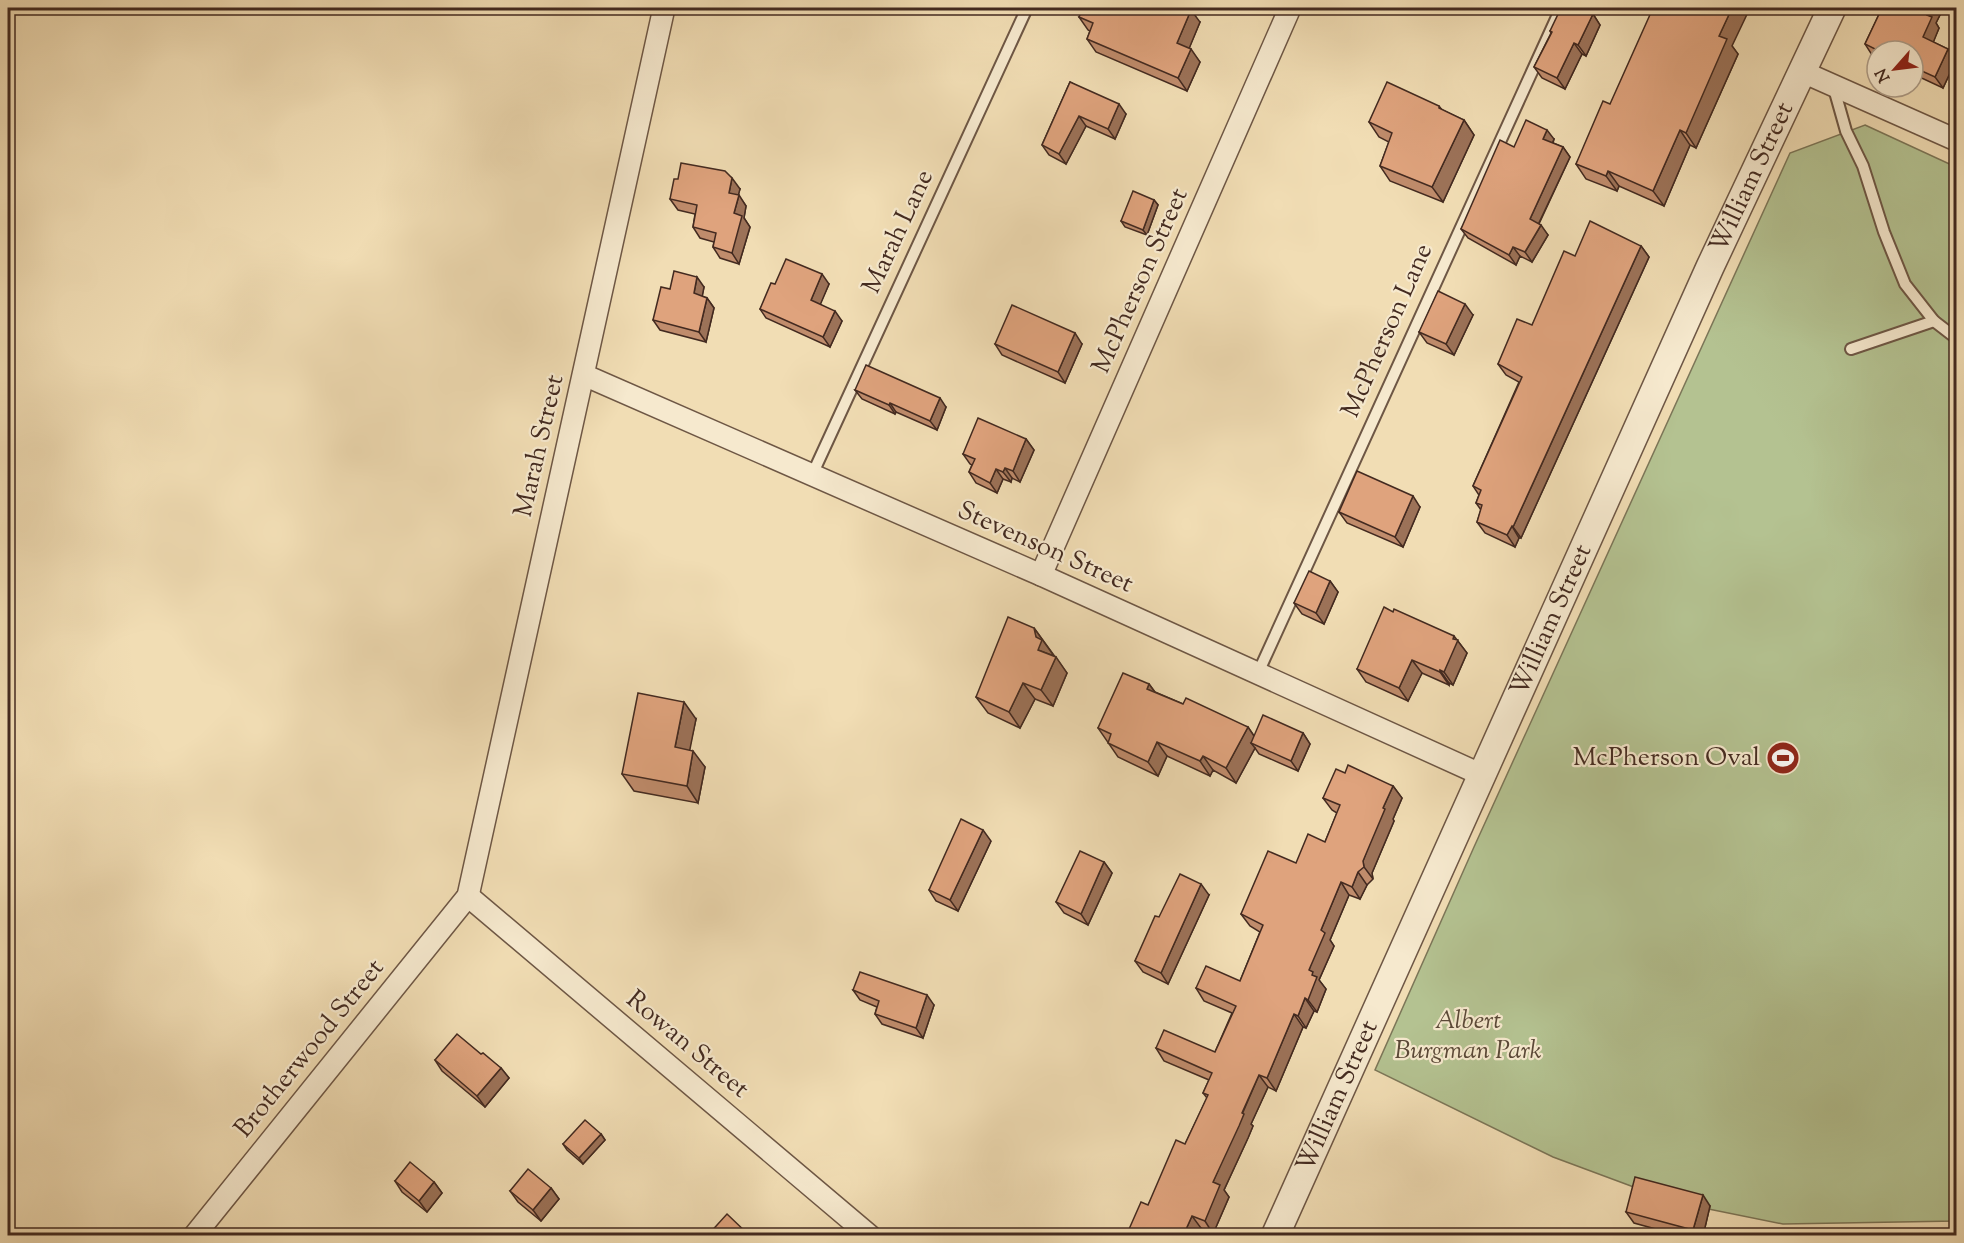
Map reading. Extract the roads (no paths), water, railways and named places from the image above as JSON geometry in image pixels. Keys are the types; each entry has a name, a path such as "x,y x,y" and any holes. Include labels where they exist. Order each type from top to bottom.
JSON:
{"street":[{"name":"Marah Street","path":"468,896 664,8"},
{"name":"McPherson Street","path":"1041,575 1290,8"},
{"name":"William Street","path":"1275,1236 1706,278 1832,8"},
{"path":"1803,72 1956,140"},
{"name":"Stevenson Street","path":"584,375 1041,575 1482,775"},
{"name":"Brotherwood Street","path":"194,1236 468,896"},
{"name":"Rowan Street","path":"468,896 870,1236"}],"lane":[{"name":"Marah Lane","path":"812,475 1027,8"},
{"name":"McPherson Lane","path":"1258,673 1561,8"},
{"path":"1833,84 1846,131 1863,166 1905,284 1934,321 1956,338"},
{"path":"1851,350 1934,321"}],"place":[{"name":"McPherson Oval","path":"1783,758"}],"park label":[{"name":"Albert Burgman Park","path":"1468,1036"}]}
